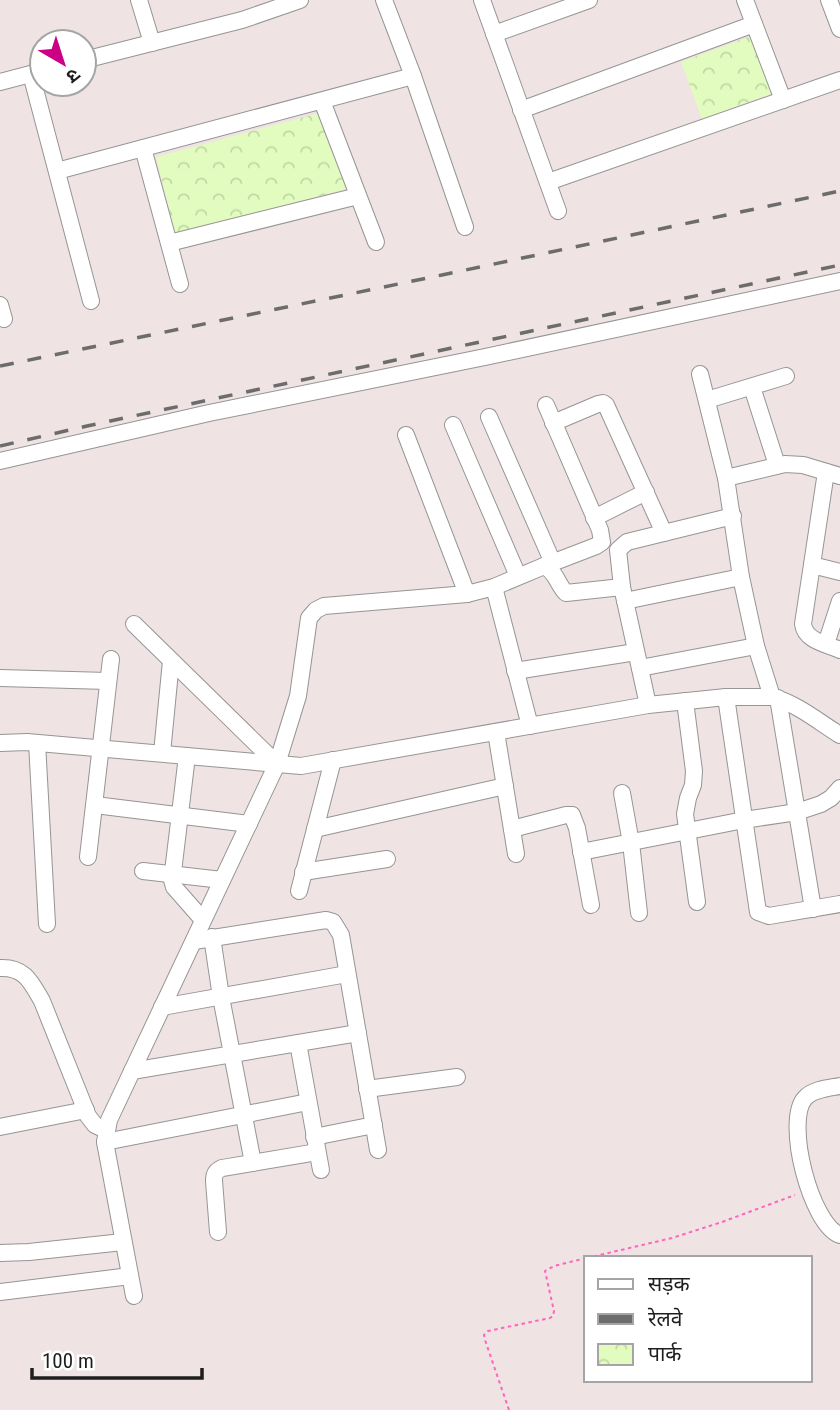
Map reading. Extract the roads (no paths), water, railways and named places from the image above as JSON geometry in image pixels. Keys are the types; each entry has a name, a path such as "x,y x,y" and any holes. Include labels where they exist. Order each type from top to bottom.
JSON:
{"street":[{"path":"139,0 152,43"},
{"path":"98,56 242,20 300,0"},
{"path":"384,0 465,227"},
{"path":"482,0 558,211"},
{"path":"494,34 589,0"},
{"path":"745,0 783,100"},
{"path":"829,0 840,29"},
{"path":"522,110 754,24"},
{"path":"0,82 28,75"},
{"path":"57,171 413,76"},
{"path":"548,183 840,80"},
{"path":"41,98 57,171 91,301"},
{"path":"322,101 376,242"},
{"path":"143,148 180,284"},
{"path":"169,243 359,196"},
{"path":"0,461 209,413 840,281"},
{"path":"700,374 726,478 741,577 757,646 775,698 813,909"},
{"path":"707,400 786,376"},
{"path":"752,387 777,465"},
{"path":"553,423 598,404 606,404 664,533"},
{"path":"134,1296 105,1136 132,1070 277,764 298,696 309,618 324,606 467,594 494,587 602,542 600,530 545,405"},
{"path":"488,417 550,569 566,593 624,594 741,577"},
{"path":"453,425 518,576"},
{"path":"406,435 467,594"},
{"path":"726,478 785,464 803,465 833,474 812,565 803,624 804,631 814,640 833,647 840,601"},
{"path":"594,518 646,492"},
{"path":"648,705 624,594 618,550 627,542 733,516"},
{"path":"812,565 840,572"},
{"path":"494,587 530,726"},
{"path":"134,624 277,764"},
{"path":"515,671 757,646"},
{"path":"88,857 111,659"},
{"path":"162,753 172,660"},
{"path":"0,678 108,681"},
{"path":"726,697 758,912 769,916 840,904"},
{"path":"0,743 37,743 301,766 648,705 726,697 775,698 788,702 840,735"},
{"path":"685,701 694,771 693,785 686,806 687,832 697,902"},
{"path":"496,732 516,854"},
{"path":"37,743 47,923"},
{"path":"187,756 173,874 174,887 203,920"},
{"path":"299,891 333,760"},
{"path":"315,829 505,786"},
{"path":"622,793 639,914"},
{"path":"581,852 797,812 837,799"},
{"path":"94,805 249,824"},
{"path":"512,829 572,815 592,905"},
{"path":"303,873 387,859"},
{"path":"143,871 222,880"},
{"path":"194,941 326,920 333,922 341,935 378,1150"},
{"path":"212,937 253,1163"},
{"path":"0,968 21,972 37,993 86,1110 105,1136"},
{"path":"162,1007 347,974"},
{"path":"132,1070 358,1033"},
{"path":"298,1043 321,1170"},
{"path":"368,1089 457,1077"},
{"path":"840,1086 809,1094 803,1100 797,1117 800,1160 809,1190 827,1224 832,1231 840,1235"},
{"path":"105,1136 309,1102"},
{"path":"0,1126 86,1110"},
{"path":"218,1232 214,1174 222,1168 253,1163 374,1125"},
{"path":"0,1254 123,1242"},
{"path":"0,1292 130,1276"}],"railway":[{"path":"0,366 840,191"},
{"path":"0,446 840,265"}]}
